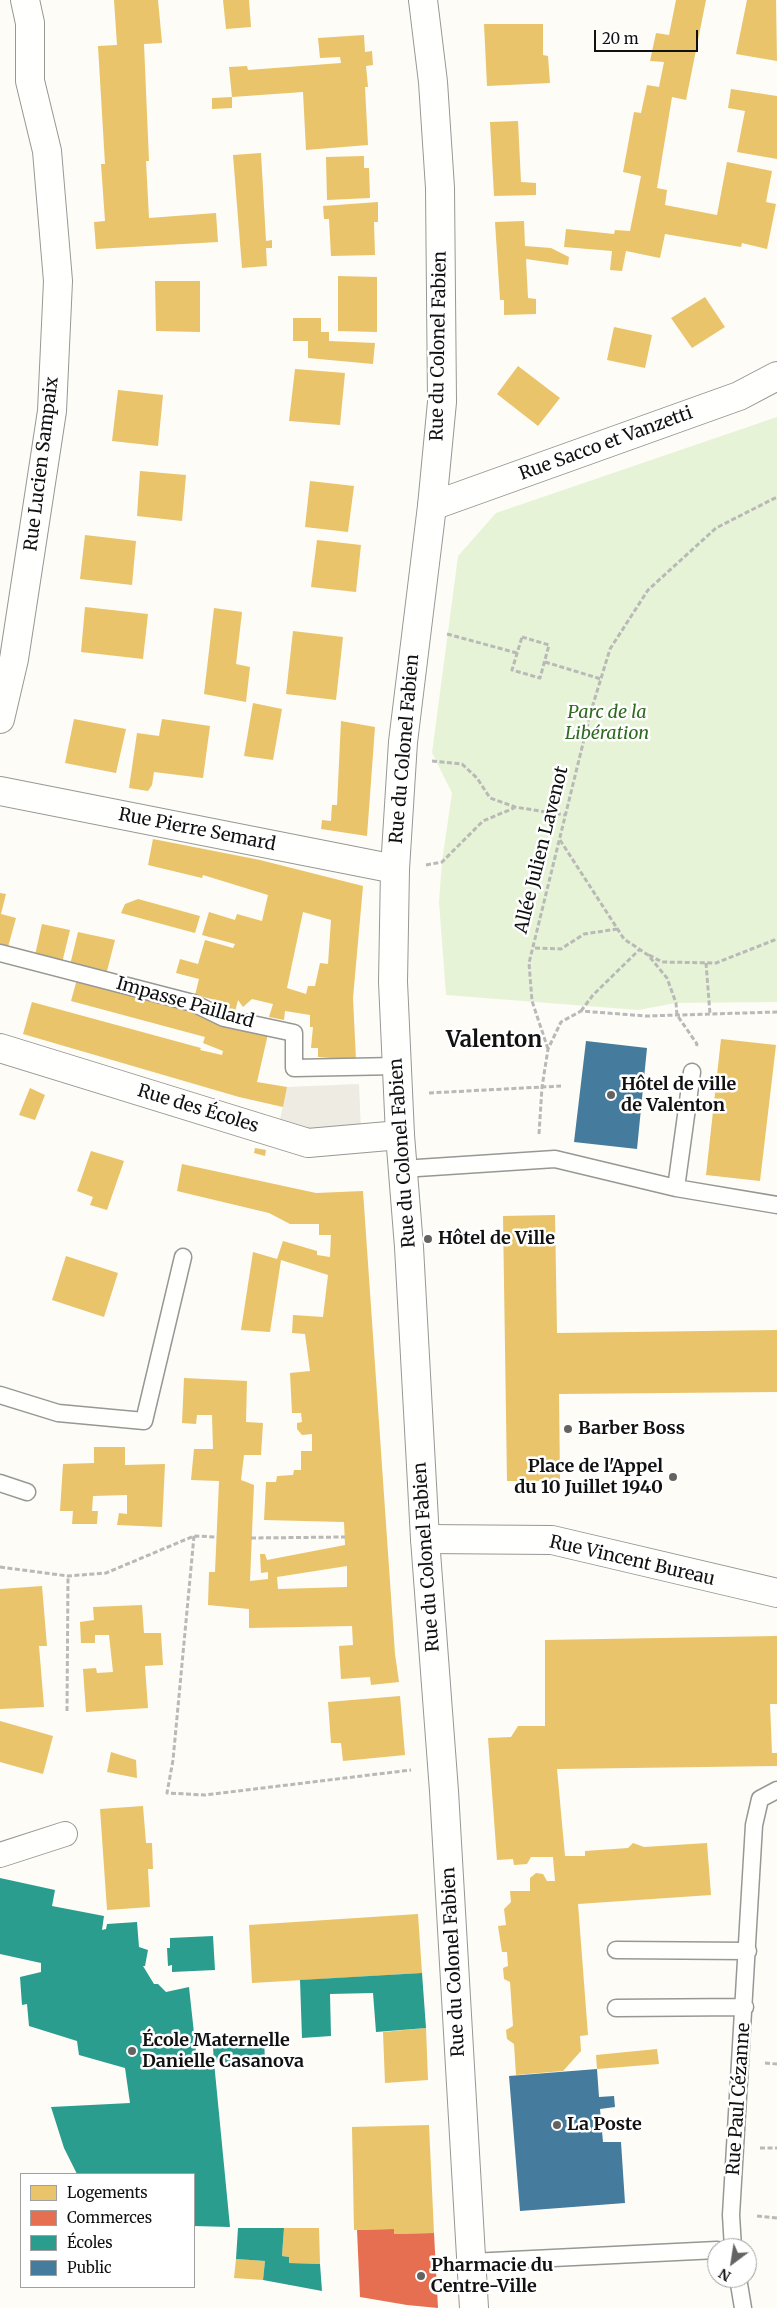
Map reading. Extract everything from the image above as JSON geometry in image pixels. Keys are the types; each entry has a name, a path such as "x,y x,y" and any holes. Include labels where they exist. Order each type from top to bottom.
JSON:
{"street":[{"name":"Rue Lucien Sampaix","path":"0,719 14,659 52,410 58,281 47,151 30,81 30,23 24,0"},
{"name":"Rue du Colonel Fabien","path":"423,0 433,82 440,188 442,402 432,506 402,759 395,869 393,982 402,1169 474,2308"},
{"name":"Rue Sacco et Vanzetti","path":"432,506 739,396 777,376"},
{"name":"Rue Pierre Semard","path":"0,791 395,869"},
{"name":"Rue des Écoles","path":"0,1048 308,1143 400,1135"},
{"name":"Rue Vincent Bureau","path":"425,1539 552,1540 777,1593"},
{"path":"0,1855 65,1834"}],"lane":[{"name":"Impasse Paillard","path":"0,953 193,1003 224,1018 294,1033 294,1068 397,1066"},
{"path":"676,1188 692,1072"},
{"path":"402,1169 556,1159 676,1188 777,1205"},
{"path":"0,1395 58,1413 144,1421 183,1257"},
{"path":"0,1483 27,1492"},
{"name":"Rue Paul Cézanne","path":"732,2238 731,2215 745,2007 754,1824 760,1800 777,1790"},
{"path":"616,1950 748,1951"},
{"path":"616,2008 745,2007"},
{"path":"471,2262 707,2250"},
{"path":"740,2288 743,2308"}],"path":[{"name":"Allée Julien Lavenot","path":"548,1049 532,1001 529,963 565,815 610,649 648,590 716,528 777,497"},
{"path":"417,626 517,653"},
{"path":"522,637 549,645 540,678 512,670 517,653 522,637"},
{"path":"544,662 601,678"},
{"path":"402,759 462,764 477,778 490,798 515,807 565,815"},
{"path":"395,869 442,862 483,821 515,807"},
{"path":"559,840 624,940 662,962 716,963 777,938"},
{"path":"535,948 562,949 584,934 617,929"},
{"path":"537,1160 542,1087 548,1049 561,1022 581,1010 593,995 639,950"},
{"path":"648,955 667,978 676,1003 677,1015 697,1044 692,1072"},
{"path":"706,963 710,1014"},
{"path":"581,1010 646,1016 777,1012"},
{"path":"399,1095 561,1086"},
{"path":"194,1536 173,1760 167,1793 205,1794 441,1766"},
{"path":"0,1567 68,1576 106,1573 194,1536 217,1537"},
{"path":"251,1538 345,1537"},
{"path":"67,1711 68,1576"}],"green space":[{"name":"Parc de la Libération","path":"777,417 777,1002 676,1003 638,1010 446,995 439,902 442,862 452,793 432,753 458,556 496,513"}],"shaded area":[{"path":"359,1084 361,1131 278,1129 287,1087"}],"building: Logements":[{"path":"114,0 158,0 162,43 144,44 149,161 146,161 149,218 216,213 218,242 96,249 94,222 105,221 101,164 105,164 98,46 117,45"},
{"path":"223,0 249,0 251,27 226,29"},
{"path":"676,0 706,0 686,100 672,97 657,188 667,190 665,205 717,215 727,162 772,171 766,202 776,204 767,249 742,243 741,247 665,234 660,258 626,251 622,271 610,270 612,251 564,247 566,229 614,234 615,230 630,231 641,176 623,172 634,112 641,113 647,85 659,87 664,62 650,61 656,33 669,35"},
{"path":"747,0 776,0 777,61 736,54"},
{"path":"484,24 543,24 543,55 548,56 550,83 487,86"},
{"path":"364,35 365,52 372,51 373,65 366,66 368,87 365,87 368,145 306,150 303,92 232,97 229,67 247,66 248,70 341,63 340,57 320,58 318,38"},
{"path":"731,89 777,96 777,159 737,152 745,111 728,108"},
{"path":"232,97 232,108 212,109 212,98"},
{"path":"518,121 521,182 536,183 536,195 494,196 490,122"},
{"path":"261,153 266,241 272,240 272,248 266,248 267,266 242,268 233,155"},
{"path":"364,156 364,168 369,168 370,198 327,200 326,157"},
{"path":"378,202 378,222 374,222 375,255 331,256 329,219 324,219 323,206"},
{"path":"524,221 525,246 551,248 569,257 568,265 526,259 528,298 536,299 536,314 504,315 504,300 500,300 495,222"},
{"path":"338,276 377,277 377,332 338,331"},
{"path":"155,281 200,281 200,332 156,331"},
{"path":"705,297 725,327 692,348 671,318"},
{"path":"293,318 321,318 321,332 329,332 329,341 375,343 373,364 308,358 308,341 293,341"},
{"path":"614,327 652,335 645,368 607,360"},
{"path":"518,366 560,398 538,426 497,394"},
{"path":"295,369 345,373 340,425 289,421"},
{"path":"118,390 163,395 158,446 112,441"},
{"path":"140,471 186,475 182,521 137,516"},
{"path":"310,481 354,486 348,532 305,527"},
{"path":"85,535 136,541 132,585 80,579"},
{"path":"317,540 361,545 356,592 311,587"},
{"path":"85,607 148,614 143,659 81,652"},
{"path":"214,608 242,612 236,664 250,667 246,702 204,694"},
{"path":"293,631 343,637 336,700 286,694"},
{"path":"253,703 282,709 273,760 244,756"},
{"path":"74,719 126,729 116,773 65,763"},
{"path":"162,719 210,726 203,778 154,772 152,785 148,791 129,788 137,733 159,736"},
{"path":"341,721 375,727 367,836 321,829 322,820 331,821 332,805 337,805"},
{"path":"153,839 260,860 363,886 353,998 356,1060 318,1057 318,1048 311,1048 313,1027 310,1027 310,1015 285,1011 284,1020 269,1017 273,1004 252,999 243,1007 238,1000 234,1016 222,1014 224,1002 195,995 199,979 176,973 180,959 198,964 205,940 233,948 235,944 202,935 209,912 235,920 237,914 262,921 268,895 203,875 202,878 148,865","holes":["303,912 331,920 328,964 320,963 315,986 308,986 306,994 287,988"]},
{"path":"0,893 6,894 1,914 16,918 8,947 0,945"},
{"path":"138,899 200,916 195,933 121,913 125,904"},
{"path":"42,924 70,930 62,963 35,955"},
{"path":"78,932 115,940 106,975 70,965"},
{"path":"77,979 211,1013 268,1034 257,1082 287,1087 283,1107 239,1097 23,1034 32,1002 222,1055 223,1051 203,1043 205,1037 71,1001"},
{"path":"721,1039 776,1045 760,1181 706,1175"},
{"path":"30,1088 45,1095 35,1120 19,1115"},
{"path":"255,1148 266,1150 265,1156 254,1153"},
{"path":"91,1151 124,1161 107,1210 90,1205 93,1197 77,1191"},
{"path":"182,1164 316,1193 363,1191 395,1654 399,1682 371,1685 370,1677 341,1679 339,1646 353,1645 352,1626 249,1628 249,1609 208,1605 209,1572 215,1572 219,1481 191,1480 194,1449 213,1449 212,1415 197,1415 196,1424 182,1423 184,1378 247,1381 246,1422 263,1423 261,1455 244,1455 241,1480 254,1485 250,1581 268,1579 268,1572 261,1573 260,1554 265,1554 267,1560 345,1545 344,1522 264,1520 266,1482 276,1482 277,1476 293,1475 294,1470 301,1470 301,1451 312,1451 312,1434 302,1435 297,1429 297,1423 302,1422 301,1413 292,1413 290,1373 310,1371 305,1334 292,1333 293,1315 323,1317 328,1275 281,1260 270,1332 241,1330 253,1252 277,1259 283,1241 317,1251 317,1255 330,1257 331,1235 319,1235 319,1224 290,1224 269,1213 177,1191","holes":["347,1566 347,1587 278,1589 277,1577"]},
{"path":"555,1215 557,1333 777,1330 777,1392 559,1394 560,1481 507,1481 503,1216"},
{"path":"66,1256 118,1273 104,1317 52,1300"},
{"path":"94,1447 125,1447 125,1465 165,1464 162,1527 117,1525 119,1513 127,1514 127,1495 93,1496 92,1511 98,1511 97,1524 72,1524 73,1511 60,1511 63,1464 94,1463"},
{"path":"42,1586 47,1646 39,1646 44,1707 0,1709 0,1589"},
{"path":"142,1605 144,1633 161,1633 163,1665 145,1666 148,1708 86,1712 83,1669 96,1668 97,1673 113,1672 109,1635 95,1635 95,1643 81,1643 80,1622 94,1620 93,1607"},
{"path":"777,1636 777,1704 770,1704 772,1753 777,1753 777,1766 557,1769 565,1856 585,1856 585,1851 628,1848 633,1843 644,1847 707,1843 711,1895 578,1904 588,2035 580,2036 581,2051 563,2071 516,2075 514,2044 507,2039 506,2030 513,2026 510,1982 504,1979 503,1968 508,1966 507,1952 502,1952 498,1926 506,1925 504,1909 511,1902 510,1891 530,1891 530,1878 536,1873 543,1874 547,1881 555,1881 553,1857 531,1857 527,1864 514,1865 513,1859 497,1860 488,1738 511,1737 518,1726 545,1726 545,1640"},
{"path":"400,1696 405,1755 343,1761 341,1743 331,1743 328,1702"},
{"path":"0,1721 53,1736 43,1774 0,1762"},
{"path":"111,1752 136,1760 137,1778 107,1772"},
{"path":"143,1806 146,1843 152,1843 153,1869 148,1869 150,1907 107,1910 100,1809"},
{"path":"418,1914 422,1973 252,1983 249,1925"},
{"path":"426,2028 428,2080 385,2083 383,2032"},
{"path":"657,2049 659,2064 597,2069 596,2055"},
{"path":"429,2125 434,2233 394,2234 394,2229 354,2230 352,2127"},
{"path":"284,2228 319,2228 320,2264 289,2263 289,2257 282,2256"},
{"path":"236,2259 265,2261 263,2280 234,2278"}],"building: Commerces":[{"path":"394,2229 394,2234 434,2233 438,2308 360,2297 357,2230"}],"building: Écoles":[{"path":"0,1878 55,1890 52,1906 104,1916 102,1930 106,1929 107,1924 137,1922 139,1947 148,1950 145,1966 143,1966 154,1984 158,1984 166,1992 189,1987 197,2061 214,2062 230,2227 195,2226 195,2173 76,2173 64,2148 51,2107 130,2103 125,2068 79,2055 77,2041 29,2026 27,2004 22,2005 20,1977 41,1972 41,1963 0,1954"},
{"path":"213,1936 215,1970 172,1972 172,1965 168,1966 167,1948 170,1948 170,1938"},
{"path":"422,1973 426,2028 376,2032 373,1993 330,1994 331,2036 302,2038 300,1980"},
{"path":"212,2034 264,2035 265,2064 214,2062"},
{"path":"238,2228 284,2228 282,2256 289,2257 289,2263 320,2264 322,2291 263,2280 265,2261 236,2259"}],"building: Public":[{"name":"Hôtel de ville de Valenton","path":"586,1041 647,1048 637,1149 574,1142"},
{"name":"La Poste","path":"597,2069 599,2097 614,2096 615,2107 600,2109 603,2142 621,2142 625,2203 520,2211 509,2076"}],"place":[{"name":"Hôtel de ville de Valenton","path":"611,1095"},
{"name":"Hôtel de Ville","path":"428,1239"},
{"name":"Barber Boss","path":"568,1429"},
{"name":"Place de l'Appel du 10 Juillet 1940","path":"673,1477"},
{"name":"École Maternelle Danielle Casanova","path":"132,2051"},
{"name":"La Poste","path":"557,2125"},
{"name":"Pharmacie du Centre-Ville","path":"421,2276"}],"district":[{"name":"Valenton","path":"494,1041"}]}
